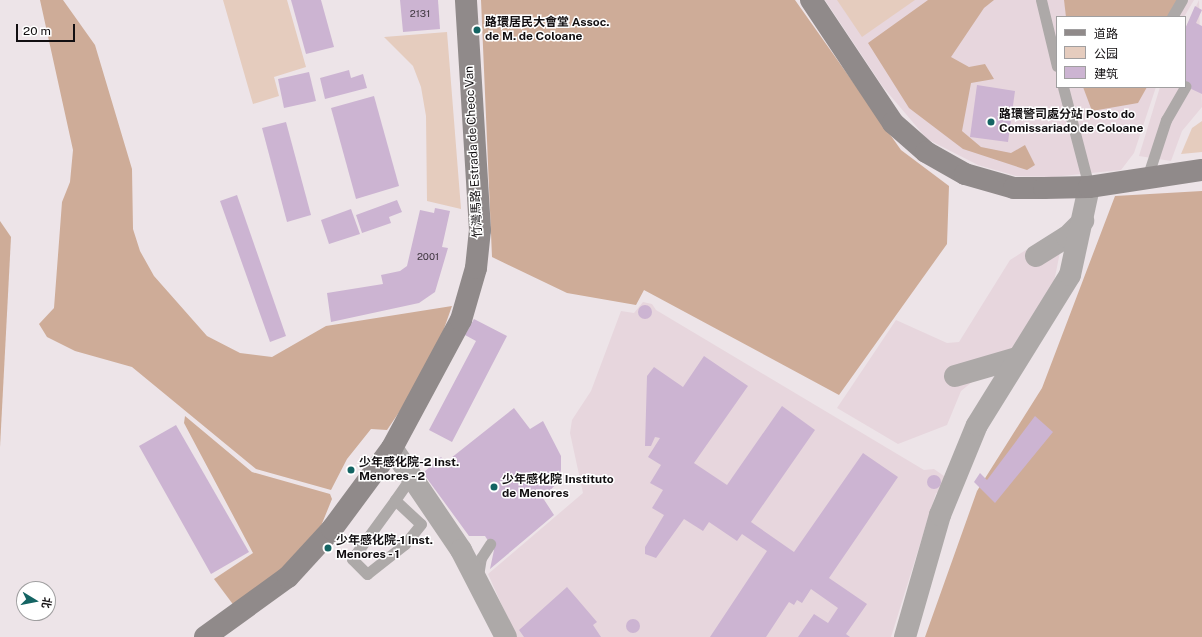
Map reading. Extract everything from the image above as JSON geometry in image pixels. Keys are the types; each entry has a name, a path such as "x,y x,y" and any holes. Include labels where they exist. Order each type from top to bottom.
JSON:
{"main road":[{"name":"竹灣馬路 Estrada de Cheoc Van","path":"204,637 288,577 332,529 392,448 446,352 461,320 476,268 480,230 466,0"},
{"path":"811,0 893,123 926,152 987,183 1014,188 1089,187 1202,170"}],"street":[{"path":"905,637 955,475 977,425 1017,358 1070,275 1083,221 1089,187"},
{"path":"1036,256 1067,237 1083,221"},
{"path":"955,376 1017,358"},
{"path":"392,448 458,546 479,583 506,637"}],"lane":[{"path":"1040,0 1056,62"},
{"path":"1173,16 1182,0"},
{"path":"1064,88 1089,187"},
{"path":"1147,178 1166,120 1185,88"},
{"path":"395,500 421,524 405,544 366,574 352,559 412,476"},
{"path":"458,546 472,551 490,544 481,558 479,583"}],"shaded area":[{"path":"40,0 63,0 95,45 132,169 133,229 140,251 154,276 207,336 240,353 272,357 326,326 452,306 440,340 410,396 387,430 371,429 347,459 331,490 256,469 132,367 75,351 47,337 39,324 54,308 62,202 70,182 73,150"},
{"path":"481,0 795,0 901,150 949,186 947,244 839,395 644,290 636,305 567,293 492,257"},
{"path":"825,0 1194,0 1185,16 1056,16 1056,88 1156,88 1134,153 1121,170 1052,177 1016,176 978,165 927,139 883,87"},
{"path":"928,0 994,0 984,8 951,57 969,67 985,64 994,79 971,83 962,131 981,147 1011,153 1025,145 1035,165 1027,170 963,149 909,108 868,43"},
{"path":"1064,0 1186,0 1178,16 1066,16"},
{"path":"1199,0 1202,107 1182,131 1171,161 1139,156 1160,88 1186,88 1186,27"},
{"path":"1083,88 1146,88 1138,103 1092,111"},
{"path":"1202,191 1202,637 925,637 977,491 1042,388 1115,196"},
{"path":"0,221 11,237 0,447"},
{"path":"1056,231 1061,247 1054,282 998,373 972,382 961,391 947,425 898,444 837,408 896,320 947,343 959,342 1010,260"},
{"path":"643,302 652,304 656,310 924,470 934,469 944,476 945,481 942,491 936,493 891,637 516,637 488,574 583,493 570,433 572,420 591,391 621,311 634,313"},
{"path":"185,416 252,472 330,494 332,499 321,526 302,555 235,607 214,579 253,553 184,423"}],"green space":[{"path":"223,0 287,0 306,67 274,77 279,96 253,104"},
{"path":"837,0 915,0 862,37"},
{"path":"447,32 461,209 427,201 426,116 421,87 413,66 384,37"},
{"path":"1202,121 1202,152 1181,154 1192,128"}],"building":[{"path":"291,0 321,0 334,47 306,54"},
{"path":"400,0 438,0 440,29 403,32"},
{"path":"1195,6 1202,10 1196,23 1202,26 1202,94 1186,86 1186,27"},
{"path":"349,70 351,78 363,74 367,88 325,99 320,78"},
{"path":"309,72 316,101 284,108 278,79"},
{"name":"路環警司處分站 Posto do Comissariado de Coloane","path":"977,85 1015,91 1008,142 970,137"},
{"path":"374,96 399,186 356,199 331,108"},
{"path":"286,122 311,215 287,222 262,128"},
{"path":"237,195 286,336 270,342 220,201"},
{"path":"397,200 402,212 389,217 391,223 362,233 356,215"},
{"path":"435,208 450,211 442,247 448,248 435,292 419,303 331,322 327,293 383,284 381,275 400,271 407,266 420,210 434,213"},
{"path":"351,209 360,234 329,244 321,220"},
{"path":"642,305 648,305 652,309 652,315 648,319 642,319 638,315 638,309"},
{"path":"474,319 507,336 452,442 429,430 476,341 465,335"},
{"path":"704,356 748,386 694,463 727,485 782,406 815,430 751,522 794,552 863,453 898,477 829,578 867,604 846,634 850,637 798,637 814,614 828,623 838,608 811,589 802,603 797,600 794,605 789,602 766,637 710,637 767,551 742,534 737,541 709,522 703,531 684,519 656,558 645,554 645,547 664,515 652,508 663,490 650,483 661,465 648,457 660,438 655,437 651,446 645,446 647,376 654,367 683,387"},
{"name":"少年感化院 Instituto de Menores","path":"514,408 530,429 543,421 561,456 561,470 557,483 543,498 554,515 490,569 494,550 485,536 469,536 423,473 441,457 446,462"},
{"path":"1035,416 1053,432 995,503 974,482 980,473 987,480"},
{"path":"176,425 249,552 211,574 139,446"},
{"path":"931,475 937,475 941,479 941,485 937,489 931,489 927,485 927,479"},
{"path":"567,587 597,622 593,625 601,637 524,637 519,630"},
{"path":"630,619 636,619 640,623 640,629 636,633 630,633 626,629 626,623"}],"place":[{"name":"路環居民大會堂 Assoc. de M. de Coloane","path":"477,30"},
{"name":"路環警司處分站 Posto do Comissariado de Coloane","path":"991,122"},
{"name":"少年感化院-2 Inst. Menores - 2","path":"351,470"},
{"name":"少年感化院 Instituto de Menores","path":"494,487"},
{"name":"少年感化院-1 Inst. Menores - 1","path":"328,548"}]}
